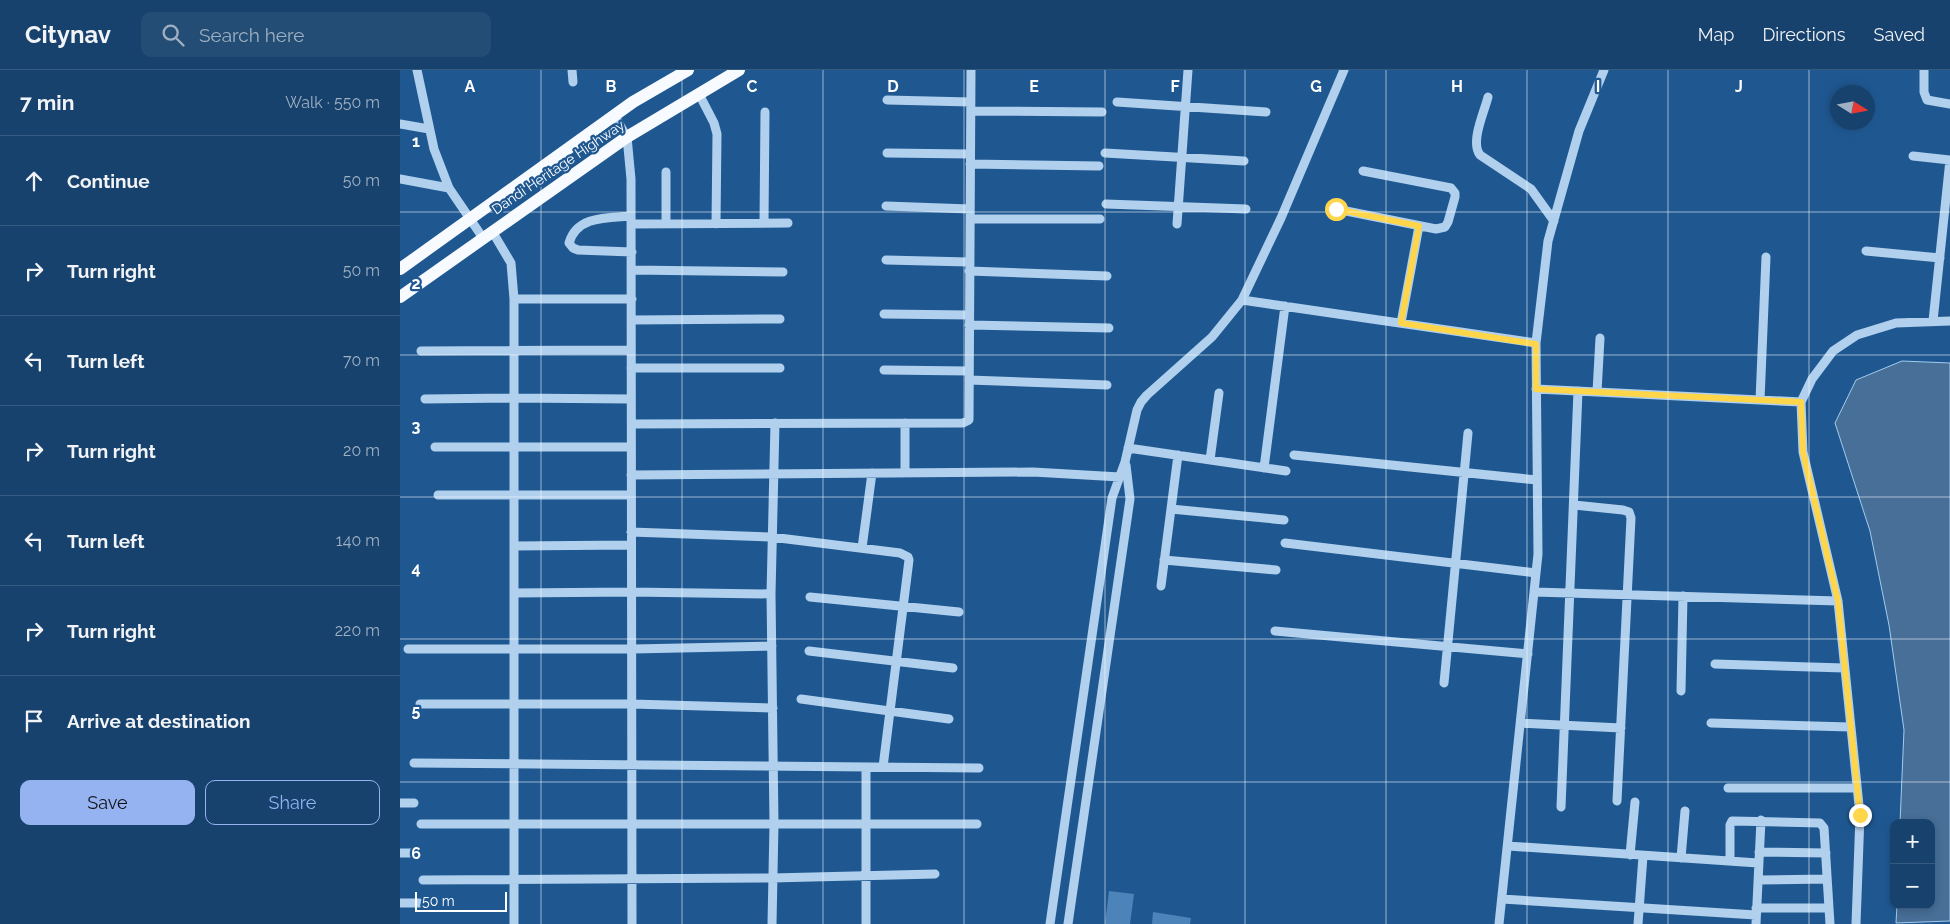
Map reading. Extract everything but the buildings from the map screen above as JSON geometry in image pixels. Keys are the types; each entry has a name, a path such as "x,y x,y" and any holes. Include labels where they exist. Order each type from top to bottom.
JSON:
{"main road":[{"name":"Dandi Heritage Highway","path":"400,269 614,114 688,70"},
{"name":"Dandi Heritage Highway","path":"400,297 487,234 627,138 739,70"}],"street":[{"path":"415,70 434,149 449,188 470,219 487,234 511,263 515,349 514,924"},
{"path":"572,70 573,82"},
{"path":"632,424 967,422 970,417 971,70"},
{"path":"1178,224 1188,70"},
{"path":"1050,924 1112,498 1125,462 1137,410 1146,395 1212,337 1242,300 1281,218 1344,70"},
{"path":"1499,924 1538,554 1536,344 1548,241 1579,131 1604,70"},
{"path":"1924,70 1924,92 1927,100 1950,104"},
{"path":"699,94 714,122 717,134 716,224"},
{"path":"1488,97 1476,138 1477,151 1480,155 1531,189 1554,221"},
{"path":"887,100 971,107 1102,112"},
{"path":"1117,102 1266,112"},
{"path":"764,223 765,112"},
{"path":"614,114 627,138 631,179 632,924"},
{"path":"400,124 430,129"},
{"path":"887,153 970,154"},
{"path":"1105,153 1244,161"},
{"path":"1913,156 1950,160 1933,321"},
{"path":"970,164 1099,166"},
{"path":"1336,209 1436,229 1445,227 1455,197 1453,190 1446,186 1363,171"},
{"path":"666,172 666,224"},
{"path":"400,179 449,188"},
{"path":"1106,204 1246,210"},
{"path":"886,206 970,214 1100,219"},
{"path":"632,252 578,250 569,243 570,238 580,226 589,220 631,220 666,224 788,223"},
{"path":"1401,323 1419,226"},
{"path":"1866,251 1940,258"},
{"path":"1760,400 1766,257"},
{"path":"886,260 1107,276"},
{"path":"632,270 783,272"},
{"path":"514,299 632,299"},
{"path":"1242,300 1536,344"},
{"path":"1264,468 1284,305"},
{"path":"884,314 1109,328"},
{"path":"632,320 780,319"},
{"path":"1856,924 1860,815 1838,601 1803,452 1801,402 1812,379 1833,351 1857,335 1896,323 1950,321"},
{"path":"1597,392 1600,338"},
{"path":"421,351 515,349 631,350"},
{"path":"631,368 780,368"},
{"path":"884,370 1107,385"},
{"path":"1536,389 1801,402"},
{"path":"1561,807 1578,391"},
{"path":"1210,460 1219,393"},
{"path":"425,399 631,399"},
{"path":"772,924 774,767 771,537 775,423"},
{"path":"905,423 905,473"},
{"path":"1444,683 1468,433"},
{"path":"434,447 630,447"},
{"path":"1128,448 1286,472"},
{"path":"1161,586 1178,455"},
{"path":"1294,455 1537,480"},
{"path":"1068,924 1130,499 1125,462"},
{"path":"630,475 1056,472 1120,477"},
{"path":"862,548 872,473"},
{"path":"438,496 630,495"},
{"path":"1574,505 1622,510 1629,512 1631,518 1616,801"},
{"path":"1171,510 1284,520"},
{"path":"631,532 771,537 900,553 908,557 883,768"},
{"path":"1285,543 1536,573"},
{"path":"514,546 631,545"},
{"path":"1164,560 1276,570"},
{"path":"1534,592 1838,601"},
{"path":"514,593 771,594"},
{"path":"1681,691 1683,596"},
{"path":"810,597 959,612"},
{"path":"1275,631 1528,654"},
{"path":"408,649 633,649 772,646"},
{"path":"809,651 953,668"},
{"path":"1715,664 1844,668"},
{"path":"801,699 949,720"},
{"path":"420,704 632,704 773,708"},
{"path":"1521,723 1621,728"},
{"path":"1711,723 1850,727"},
{"path":"414,764 979,768"},
{"path":"866,767 866,924"},
{"path":"1728,788 1857,788"},
{"path":"1630,855 1635,802"},
{"path":"400,803 414,803"},
{"path":"1682,858 1685,811"},
{"path":"1730,861 1730,825 1732,821 1760,820 1820,823 1824,828 1830,924"},
{"path":"1756,916 1760,820"},
{"path":"420,824 978,824"},
{"path":"1508,846 1758,863"},
{"path":"1759,852 1826,854"},
{"path":"400,853 416,853"},
{"path":"1638,924 1643,856"},
{"path":"423,880 772,878 936,874"},
{"path":"1758,880 1827,879"},
{"path":"1502,899 1756,916 1829,908"},
{"path":"400,903 419,903"}],"water":[{"path":"1902,361 1950,363 1950,921 1896,923 1897,909 1935,909 1935,819 1900,819 1904,730 1889,625 1870,531 1835,423 1856,380"}],"route":[{"path":"1336,209 1419,226 1401,323 1536,344 1536,389 1801,402 1803,452 1838,601 1860,815"}]}
